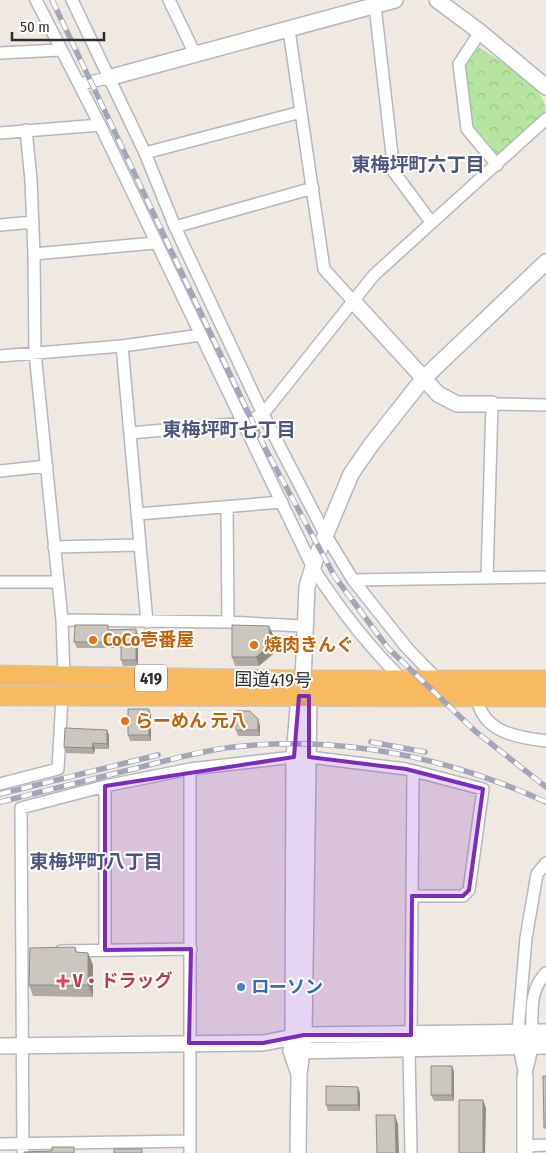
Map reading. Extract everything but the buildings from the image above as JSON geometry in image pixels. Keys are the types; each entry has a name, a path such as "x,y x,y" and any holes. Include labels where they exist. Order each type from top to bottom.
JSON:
{"highway":[{"name":"国道419号","path":"0,675 64,676 303,691 477,698 546,697"},
{"name":"国道419号","path":"0,696 62,697 303,691 402,679 439,681 546,680"}],"street":[{"path":"36,0 100,125 155,243 313,568 358,631 380,658 402,679"},
{"path":"72,0 144,153 175,227 263,414 325,534 353,580 407,648 439,681"},
{"path":"169,0 195,54"},
{"path":"80,84 289,30 395,0"},
{"path":"437,0 480,32 546,87"},
{"path":"374,6 394,172 431,222"},
{"path":"289,30 324,269 438,394 457,404 546,405"},
{"path":"480,32 459,64 468,129 497,165"},
{"path":"0,53 60,50"},
{"path":"144,153 300,112"},
{"path":"130,433 244,423 263,414 374,275 546,119"},
{"path":"0,133 100,125"},
{"path":"26,130 33,222 35,353 62,620 64,676"},
{"path":"175,227 313,188"},
{"path":"0,225 33,222"},
{"path":"34,254 155,243"},
{"path":"298,1153 303,626 307,587 325,534 351,474 371,445 423,379 546,262"},
{"path":"0,356 122,346 201,335"},
{"path":"122,346 147,622"},
{"path":"486,578 492,404"},
{"path":"0,470 47,466"},
{"path":"138,514 282,502"},
{"path":"227,508 228,622"},
{"path":"54,547 139,546"},
{"path":"353,580 546,577"},
{"path":"0,582 58,582"},
{"path":"62,620 228,622 303,626"},
{"path":"0,784 58,769 62,697"},
{"path":"477,698 478,708 489,722 509,735 546,741"},
{"path":"23,1148 21,1046 26,952 21,808 105,786 190,769 301,757 372,763 413,771 483,789 470,890 463,896 412,896"},
{"path":"190,769 190,1153"},
{"path":"410,1153 413,771"},
{"path":"105,786 105,950"},
{"path":"532,1039 529,920 537,874 546,863"},
{"path":"49,952 191,949"},
{"path":"546,973 537,982 533,999 532,1039 525,1076 525,1149 546,1145"},
{"path":"0,1046 532,1039"},
{"path":"0,1144 23,1148 106,1148 190,1140"}],"highlighted area":[{"path":"299,696 309,696 309,757 406,769 483,789 469,890 463,896 412,896 411,1035 304,1035 263,1043 189,1043 191,949 105,950 105,786 294,757"}],"green space":[{"path":"472,43 517,72 537,91 544,102 546,112 496,156 474,129 462,66"}],"railway":[{"path":"52,0 266,450 335,577 388,648 475,731 546,787"},
{"path":"371,742 425,752"},
{"path":"0,802 195,754 233,747 273,744 314,744 393,753 471,773 509,786 546,802"},
{"path":"0,794 158,755"}],"place":[{"name":"CoCo壱番屋","path":"93,640"},
{"name":"焼肉きんぐ","path":"254,645"},
{"name":"らーめん 元八","path":"125,721"},
{"name":"V・ドラッグ","path":"63,981"},
{"name":"ローソン","path":"241,987"}],"district":[{"name":"東梅坪町六丁目","path":"418,164"},
{"name":"東梅坪町七丁目","path":"229,429"},
{"name":"東梅坪町八丁目","path":"96,861"}]}
